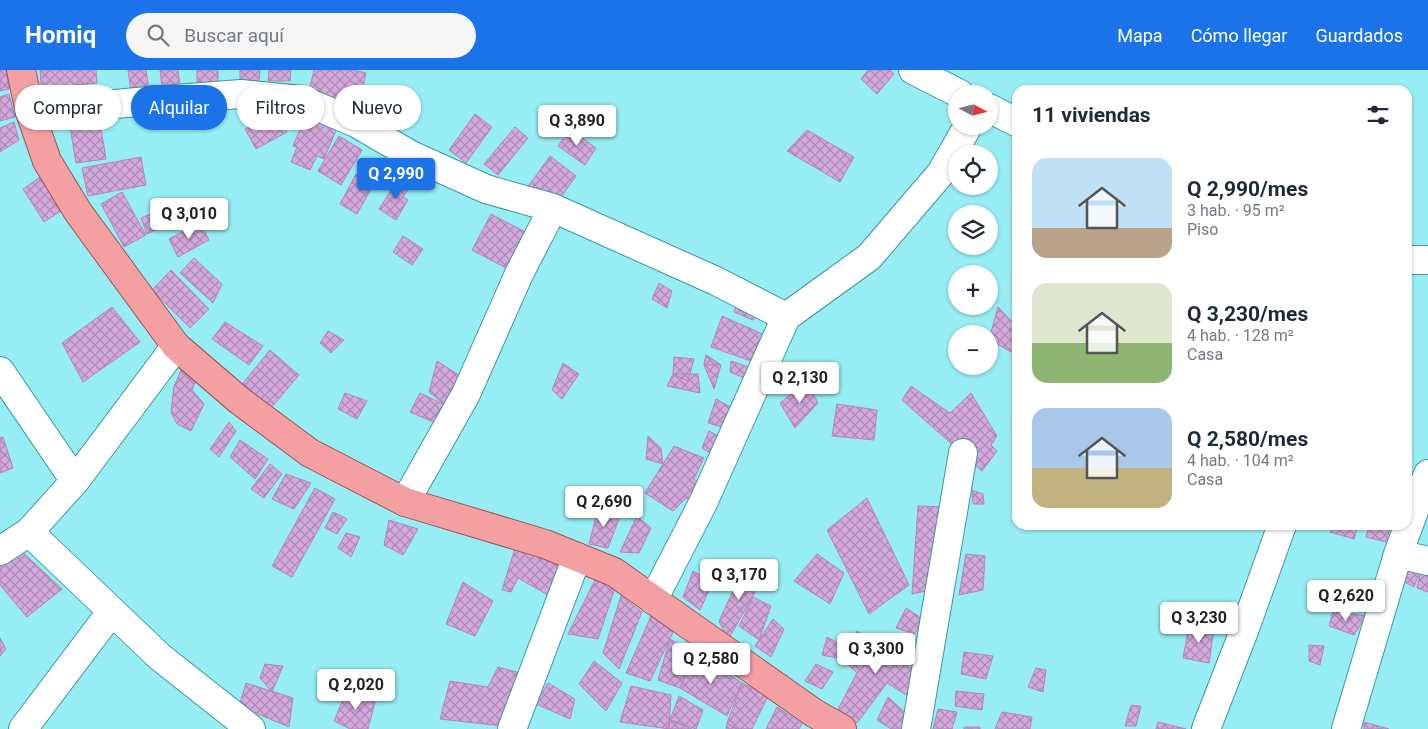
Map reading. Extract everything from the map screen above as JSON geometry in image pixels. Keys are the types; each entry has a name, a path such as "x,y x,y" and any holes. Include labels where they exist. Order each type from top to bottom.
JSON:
{"main road":[{"path":"21,70 24,85"},
{"path":"36,130 47,160 78,212 176,346 240,401 310,453 405,502 545,544 614,572 810,721 842,729"}],"street":[{"path":"913,70 948,88"},
{"path":"121,104 241,94 302,100 356,123 410,155 486,189 553,208 716,281 786,317"},
{"path":"998,112 1012,119"},
{"path":"653,600 703,503 786,317 869,258 941,173 963,135"},
{"path":"405,502 466,394 519,274 553,208"},
{"path":"1412,260 1428,260"},
{"path":"0,550 29,532 75,481 176,346"},
{"path":"0,371 75,481"},
{"path":"916,729 963,453"},
{"path":"1412,517 1428,474"},
{"path":"1206,729 1280,530"},
{"path":"1346,729 1398,554 1407,530"},
{"path":"29,532 160,657 251,729"},
{"path":"1398,554 1428,561"},
{"path":"512,729 577,557"},
{"path":"23,729 112,611"}],"building":[{"path":"0,70 6,70 9,89 0,91"},
{"path":"40,70 96,70 97,83 41,85"},
{"path":"128,70 146,70 148,85 131,85 131,92"},
{"path":"160,70 178,70 180,85 162,85"},
{"path":"197,70 218,70 218,84 197,84"},
{"path":"240,70 260,70 259,81 240,80"},
{"path":"269,70 291,70 290,81 268,81"},
{"path":"314,70 353,70 366,73 363,85 334,85 334,104 324,101 324,85 311,85"},
{"path":"868,70 890,70 894,74 877,94 861,79"},
{"path":"9,94 15,117 0,121 0,97"},
{"path":"475,114 492,127 466,163 449,150"},
{"path":"324,120 334,124 334,130 336,130 324,159 317,156 310,170 291,162 297,147 293,146 300,130 324,130"},
{"path":"14,122 19,140 0,152 0,128"},
{"path":"515,127 528,138 498,175 484,164"},
{"path":"570,129 596,148 585,165 558,146"},
{"path":"70,130 101,130 106,159 76,163"},
{"path":"246,130 286,130 287,132 256,149"},
{"path":"807,130 854,157 840,182 787,151"},
{"path":"339,136 362,150 341,185 318,171"},
{"path":"550,156 576,176 553,208 527,188"},
{"path":"141,157 146,185 88,196 82,168"},
{"path":"356,174 374,184 357,214 340,204"},
{"path":"42,176 64,209 44,222 23,189"},
{"path":"399,178 410,186 403,197 408,200 396,220 379,209"},
{"path":"122,192 146,235 124,247 101,204"},
{"path":"175,204 181,219 147,234 141,218"},
{"path":"491,214 529,234 510,270 472,250"},
{"path":"200,222 209,240 178,257 169,239"},
{"path":"403,236 423,249 412,265 393,252"},
{"path":"194,258 222,284 213,303 180,273"},
{"path":"171,270 209,309 190,328 152,290"},
{"path":"659,283 672,291 667,308 652,299"},
{"path":"738,301 760,315 753,320 734,312"},
{"path":"112,307 140,342 83,382 62,343"},
{"path":"998,307 1012,322 1012,352 998,344 998,325 993,325 996,315 998,315"},
{"path":"722,316 767,336 757,363 711,347"},
{"path":"225,322 263,346 249,365 212,339"},
{"path":"328,331 344,340 331,353 320,343"},
{"path":"270,350 299,375 271,408 243,383"},
{"path":"706,355 721,365 704,365"},
{"path":"706,355 721,365 714,389 704,365"},
{"path":"674,357 694,359 688,381 673,374"},
{"path":"437,361 462,377 445,405 429,392"},
{"path":"731,361 754,369 757,383 730,372"},
{"path":"563,363 579,374 562,399 552,390"},
{"path":"183,366 197,377 192,390 204,404 191,431 177,424 171,412 174,386"},
{"path":"673,374 698,374 700,393 667,386"},
{"path":"807,381 818,403 795,428 780,403"},
{"path":"911,386 950,413 971,393 997,436 991,445 997,451 982,471 902,400"},
{"path":"345,393 367,401 357,419 338,409"},
{"path":"420,393 445,405 438,424 410,412"},
{"path":"716,399 736,410 736,431 708,423"},
{"path":"837,404 877,410 874,440 832,436"},
{"path":"229,422 236,431 219,457 210,449"},
{"path":"709,431 724,439 723,461 702,448"},
{"path":"648,436 661,448 663,464 646,459"},
{"path":"3,437 13,468 0,473 0,438"},
{"path":"240,440 268,459 255,479 230,457"},
{"path":"674,446 704,458 694,479 703,487 696,504 686,498 673,511 645,493"},
{"path":"270,464 282,474 264,498 251,489"},
{"path":"286,474 311,483 294,509 272,499"},
{"path":"315,488 335,499 292,577 272,566"},
{"path":"972,490 983,494 984,504 973,504"},
{"path":"867,498 909,585 869,614 827,530"},
{"path":"599,505 619,519 608,548 589,544"},
{"path":"918,506 949,507 935,589 912,594"},
{"path":"333,512 347,519 337,534 325,528"},
{"path":"637,516 651,528 639,553 620,552"},
{"path":"389,520 418,529 403,555 384,545"},
{"path":"1332,530 1357,530 1354,539 1330,532"},
{"path":"1368,530 1390,530 1386,542 1366,537"},
{"path":"346,533 360,537 351,557 338,548"},
{"path":"516,545 569,562 555,599 518,578 511,592 502,590"},
{"path":"19,549 62,589 27,617 0,585 0,563"},
{"path":"817,554 844,573 830,604 794,581"},
{"path":"966,554 985,556 983,590 959,595"},
{"path":"1406,566 1421,570 1414,587 1401,580"},
{"path":"744,567 762,580 728,640 719,621"},
{"path":"1421,570 1428,571 1428,592 1417,588"},
{"path":"693,571 713,582 700,610 683,597"},
{"path":"598,574 615,588 598,639 568,634"},
{"path":"463,582 493,601 475,636 446,624"},
{"path":"1309,582 1341,586 1337,607 1308,605"},
{"path":"621,596 642,612 619,669 603,653"},
{"path":"753,597 771,606 759,640 739,626"},
{"path":"906,608 923,619 915,634 896,628"},
{"path":"1333,611 1366,616 1354,635 1329,626"},
{"path":"651,616 673,632 650,681 626,673"},
{"path":"773,619 784,629 771,657 755,646"},
{"path":"1189,626 1214,628 1209,663 1183,658"},
{"path":"857,631 922,670 916,701 887,683 857,723 838,709 857,673 842,659"},
{"path":"827,637 840,644 842,659 822,655"},
{"path":"0,638 6,649 0,656"},
{"path":"670,639 695,653 680,688 658,680"},
{"path":"1309,645 1324,646 1320,665 1309,661"},
{"path":"964,652 993,656 986,679 961,674"},
{"path":"695,653 742,683 727,716 680,688"},
{"path":"594,661 622,683 606,711 579,684"},
{"path":"265,664 283,666 272,692 260,678"},
{"path":"816,664 833,672 822,689 805,681"},
{"path":"498,667 524,674 502,726 440,719 450,681 488,687"},
{"path":"1036,668 1046,670 1043,692 1028,687"},
{"path":"246,683 293,698 289,727 239,706"},
{"path":"548,683 575,699 570,719 536,704"},
{"path":"742,683 768,696 752,729 737,729 727,723"},
{"path":"631,686 671,695 669,729 620,722"},
{"path":"347,690 376,698 368,729 350,729 334,721"},
{"path":"956,691 984,694 982,710 955,706"},
{"path":"679,696 703,710 696,729 670,720"},
{"path":"888,697 910,717 904,729 891,729 877,720"},
{"path":"1131,705 1141,706 1136,726 1125,726"},
{"path":"777,707 802,724 799,729 766,729"},
{"path":"938,709 957,712 952,729 933,729"},
{"path":"1002,712 1032,717 1030,729 995,729"},
{"path":"670,720 692,729 667,729"},
{"path":"1158,722 1186,729 1156,729"},
{"path":"1364,722 1389,729 1364,729"},
{"path":"727,723 737,729 726,729"},
{"path":"964,727 980,727 980,729 964,729"}]}
